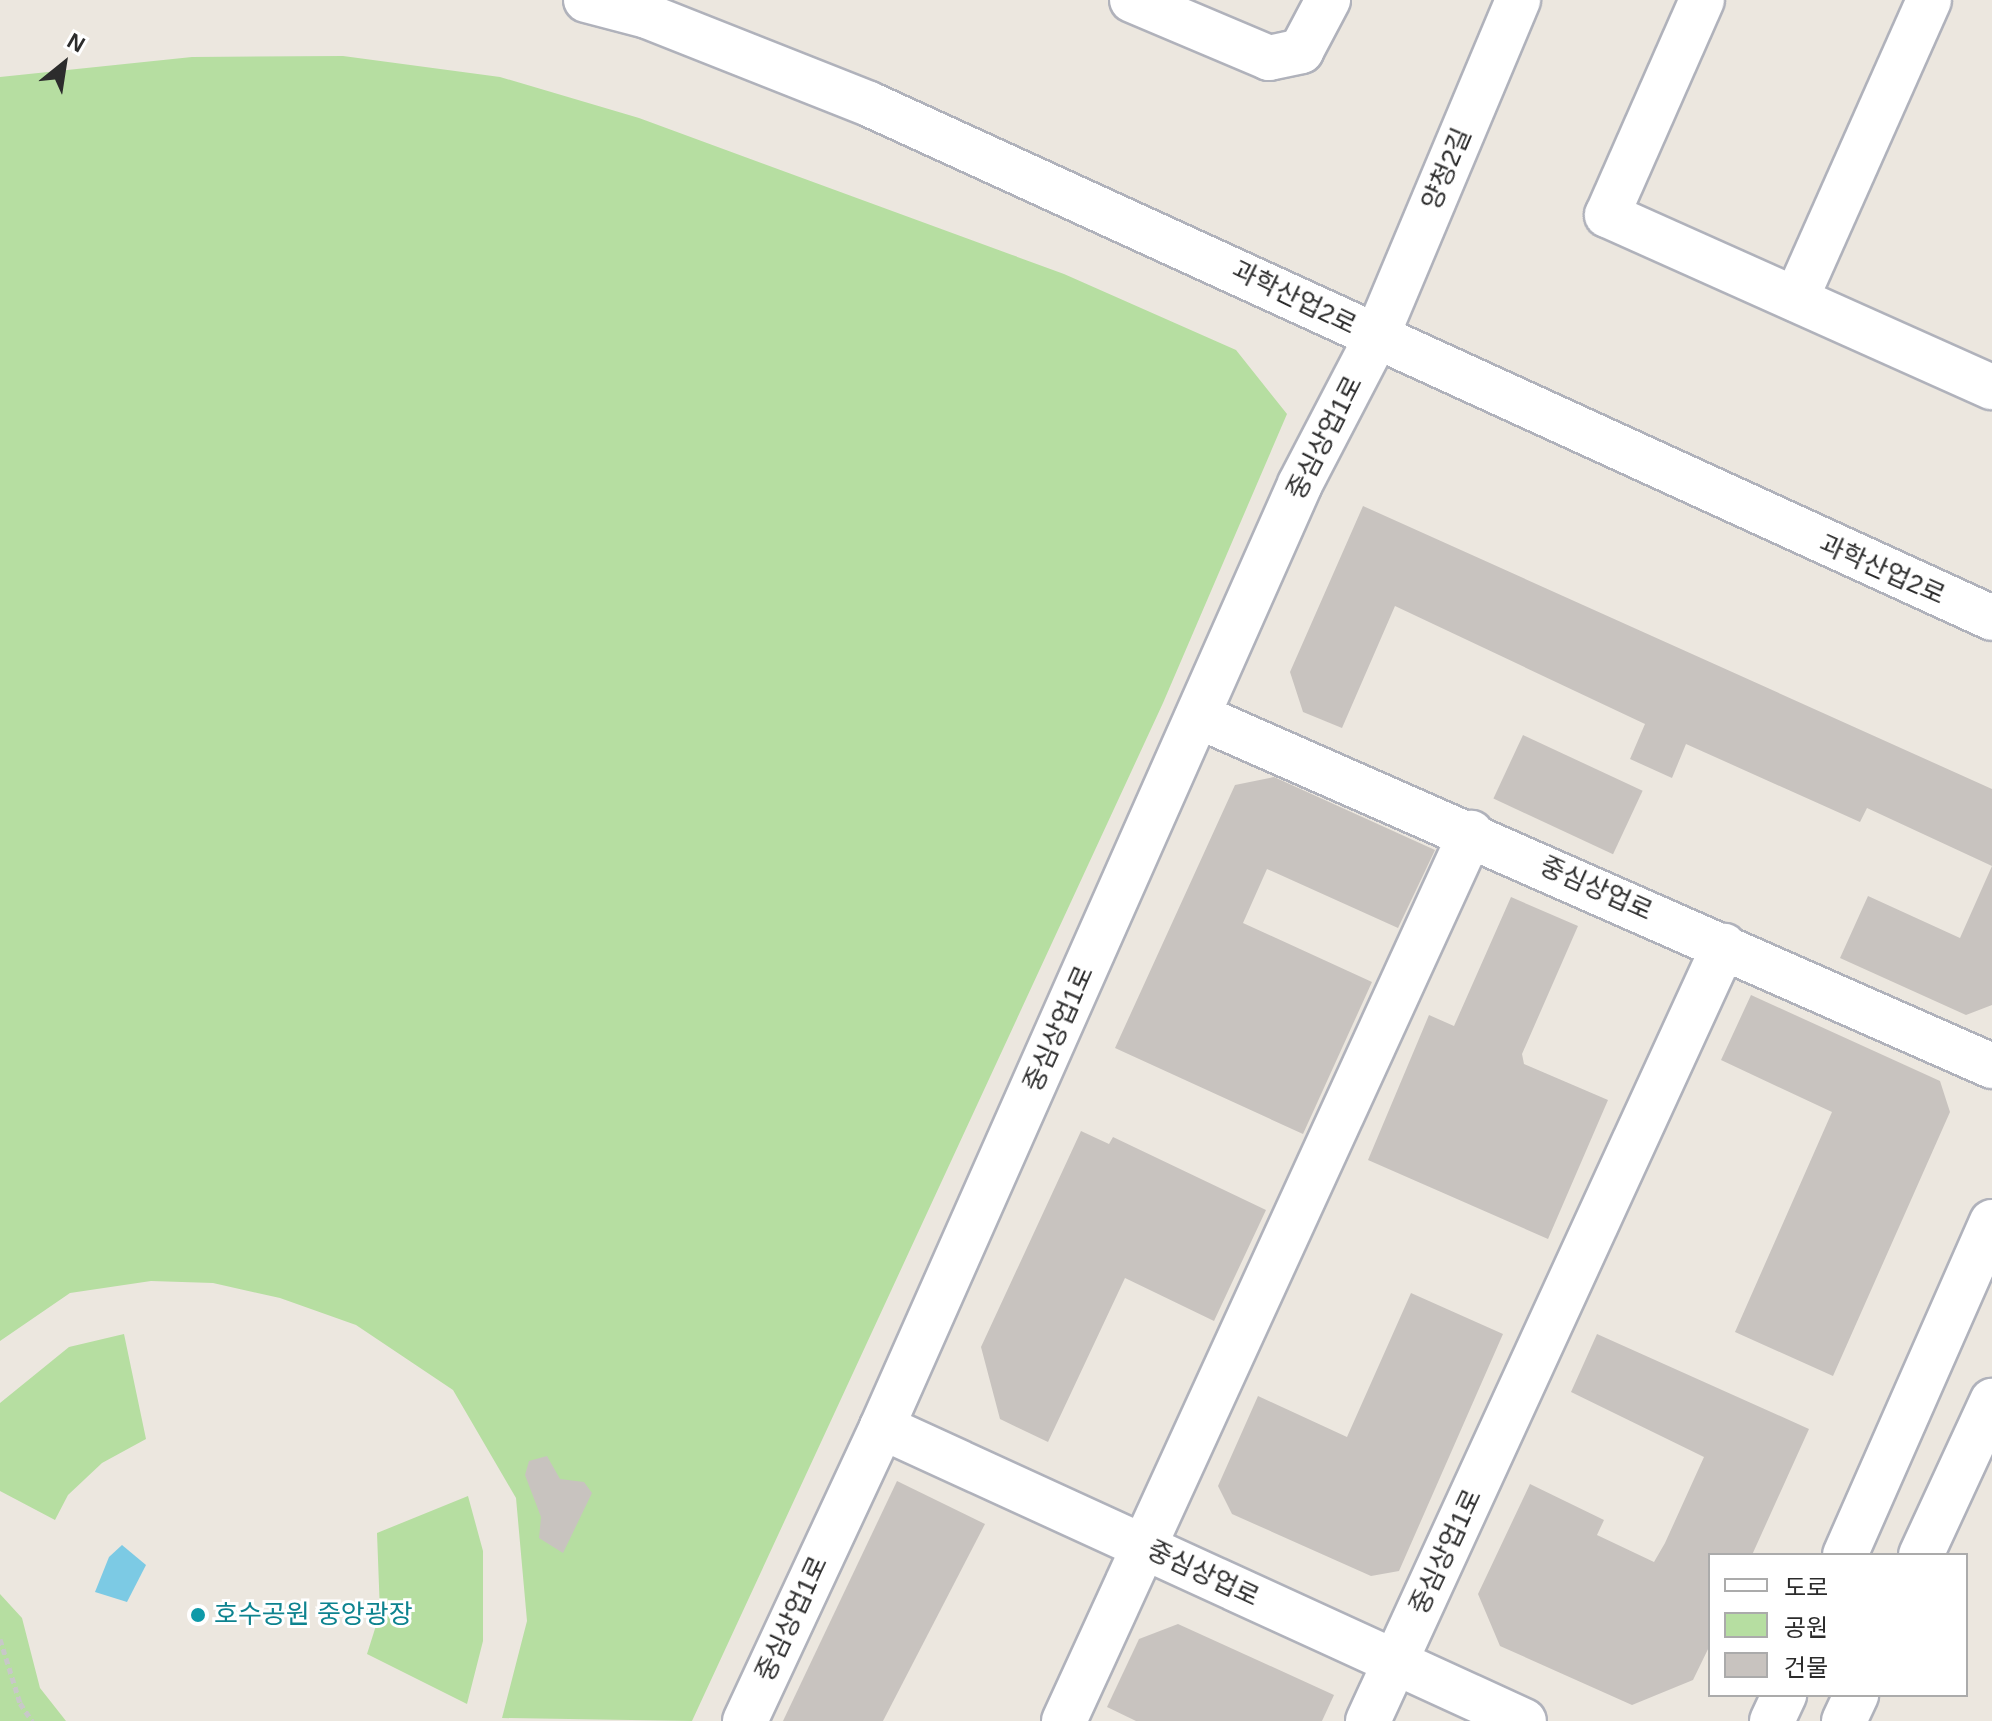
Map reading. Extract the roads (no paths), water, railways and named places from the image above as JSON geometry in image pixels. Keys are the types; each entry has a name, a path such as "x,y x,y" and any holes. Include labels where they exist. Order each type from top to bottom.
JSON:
{"street":[{"name":"과학산업2로","path":"586,0 647,16 869,104 1992,618"},
{"path":"1132,0 1245,53 1269,58 1301,51 1328,0"},
{"name":"양청2길","path":"1376,338 1518,0"},
{"path":"1702,0 1607,215 1796,299 1988,374"},
{"path":"1796,299 1929,0"},
{"name":"중심상업1로","path":"745,1721 882,1427 1300,484 1376,338"},
{"name":"중심상업로","path":"1198,716 1471,833 1992,1066"},
{"path":"1064,1721 1471,833"},
{"name":"중심상업1로","path":"1368,1721 1724,946"},
{"path":"1846,1553 1992,1222"},
{"path":"1922,1553 1992,1401"},
{"name":"중심상업로","path":"882,1427 1524,1721"},
{"path":"1772,1721 1783,1697"},
{"path":"1844,1721 1855,1697"}],"water":[{"path":"122,1545 146,1565 127,1602 95,1592 109,1557"}],"place":[{"name":"호수공원 중앙광장","path":"198,1615"}]}
